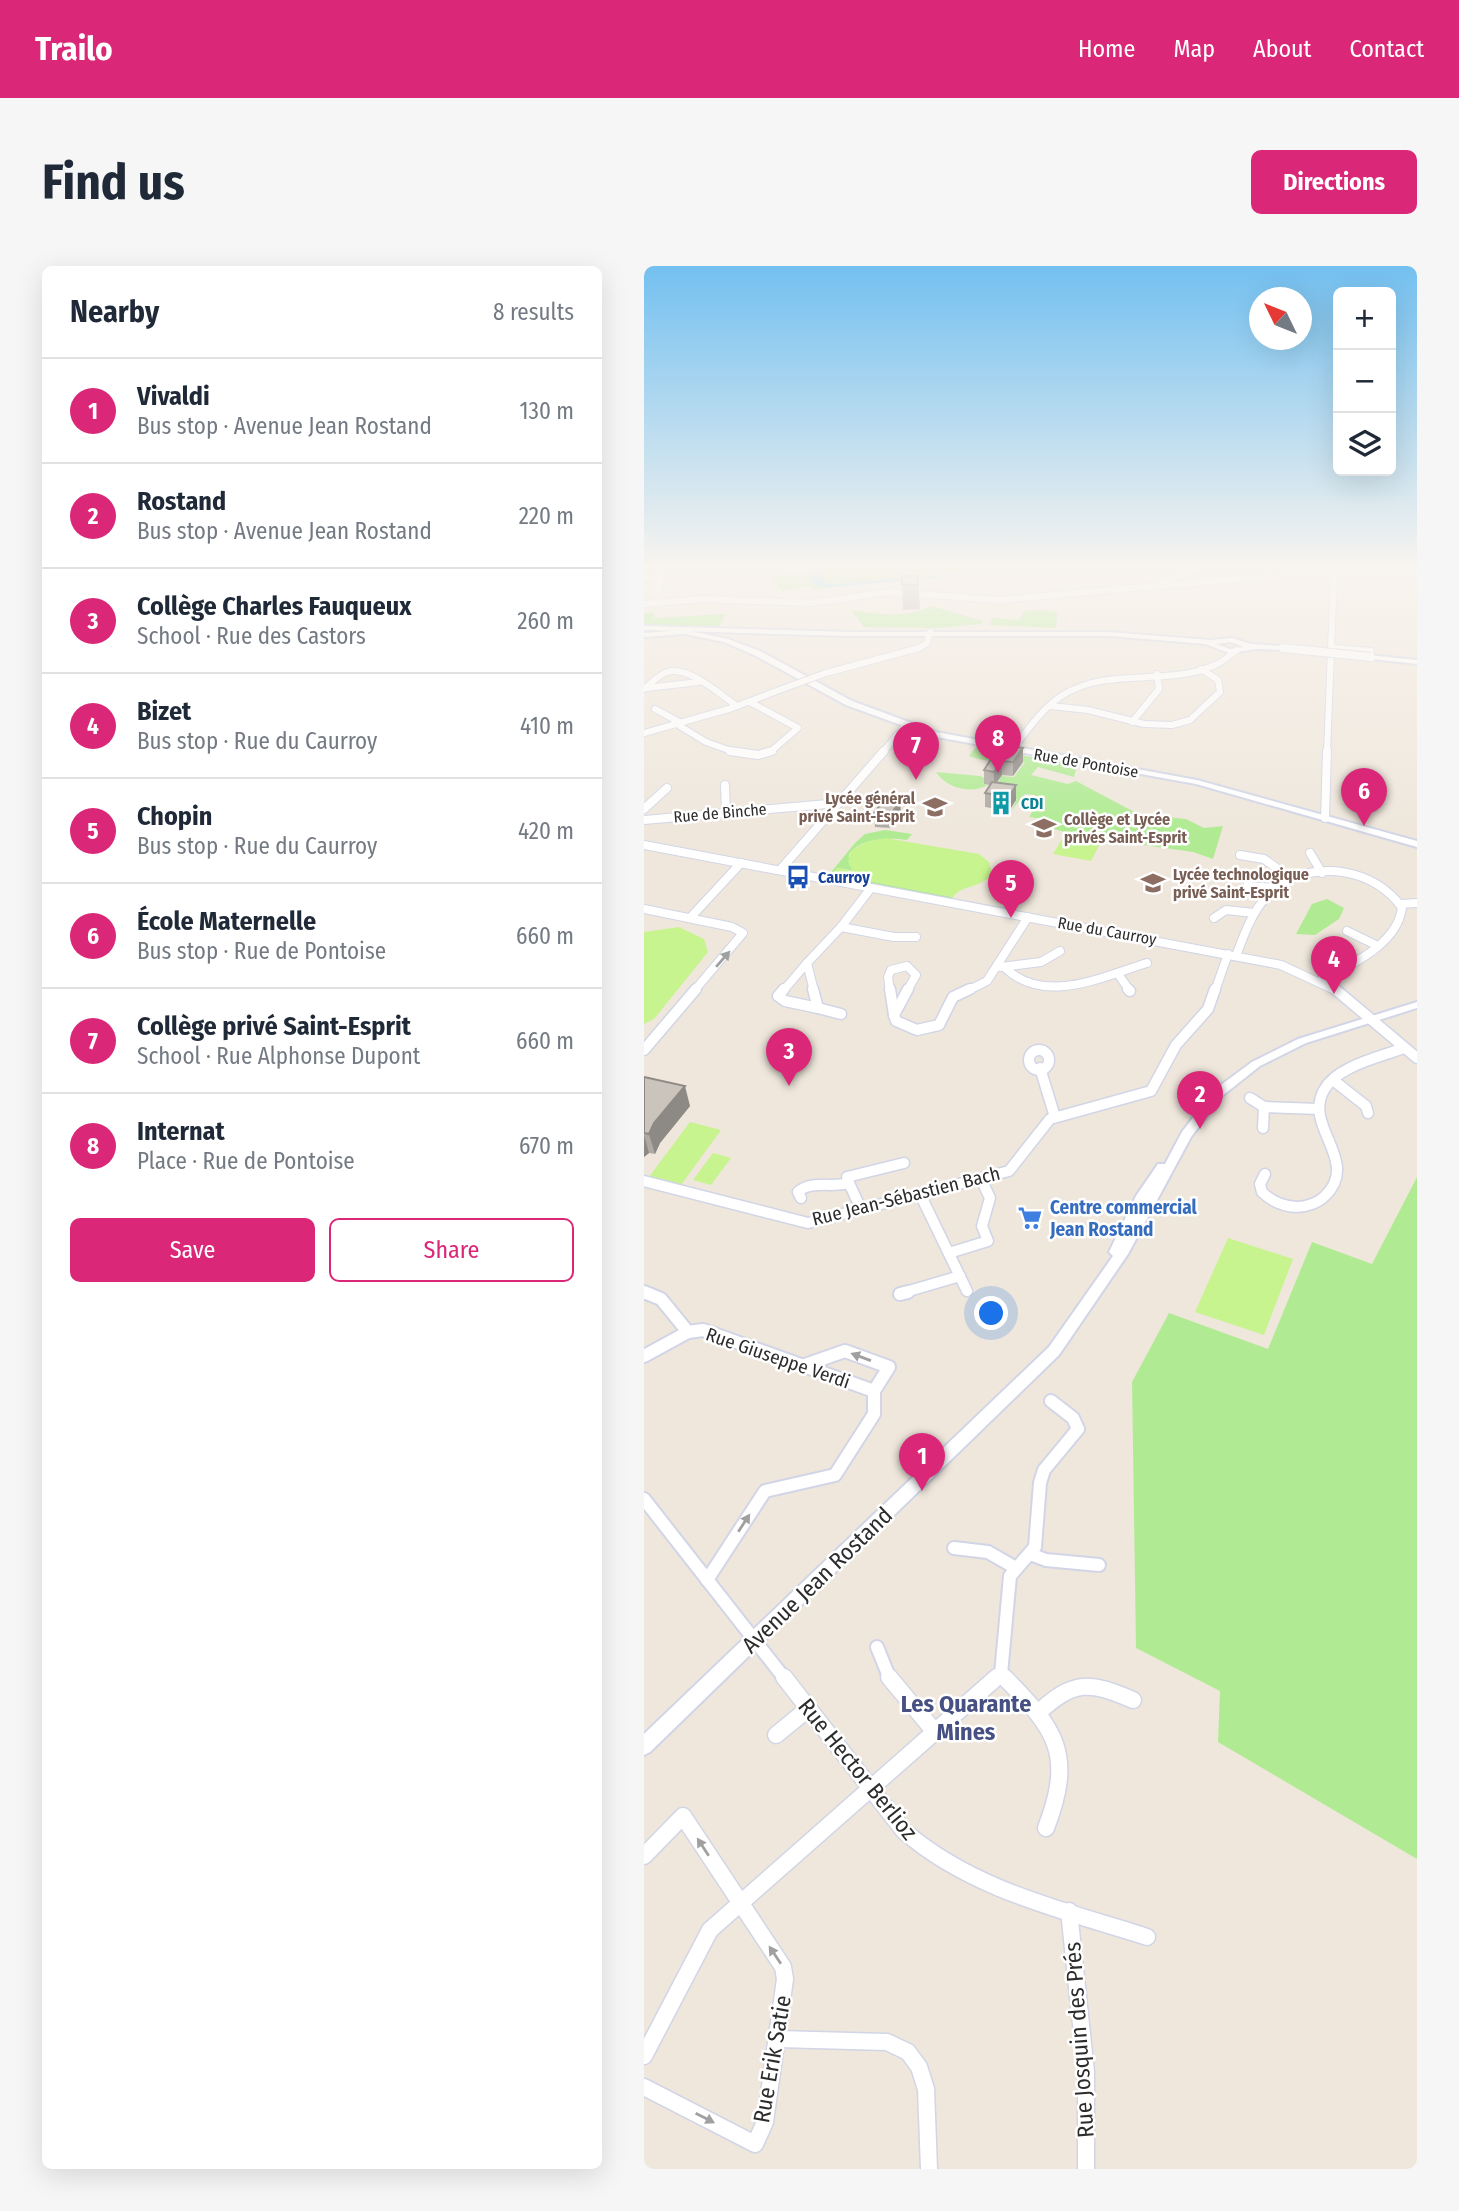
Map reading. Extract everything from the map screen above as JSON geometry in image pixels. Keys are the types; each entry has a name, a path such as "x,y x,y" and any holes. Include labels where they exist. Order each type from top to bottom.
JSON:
{"main road":[{"path":"1368,654 1417,662"}],"street":[{"name":"Rue de Pontoise","path":"758,654 849,703 906,725 1012,750 1198,782 1417,844"},
{"path":"644,733 750,702 826,673 898,654"},
{"path":"1224,654 1226,658"},
{"path":"1012,750 1065,693 1087,684 1124,676 1201,670 1232,654"},
{"path":"1325,818 1333,654"},
{"path":"1051,706 1093,710 1132,722 1167,726 1193,719 1221,691 1216,679 1201,670"},
{"path":"645,688 670,672 702,682 737,706"},
{"path":"1132,722 1159,688 1157,674"},
{"path":"645,688 702,682"},
{"path":"655,709 677,723 689,736 706,743 759,754 771,751 797,727 750,702"},
{"path":"780,870 906,725"},
{"path":"725,785 726,813"},
{"path":"644,809 667,788"},
{"name":"Rue de Binche","path":"644,820 839,803"},
{"name":"Rue du Caurroy","path":"644,845 1281,965 1321,981 1417,1058"},
{"path":"1264,859 1268,848"},
{"path":"1310,853 1322,873"},
{"path":"1240,855 1264,859 1292,879"},
{"path":"690,918 741,863"},
{"path":"1040,1068 1055,1117 1151,1091 1176,1045 1208,1009 1254,913 1276,888 1292,879 1322,873 1351,874 1373,881 1390,891 1400,904 1401,921 1378,946 1321,981"},
{"path":"1237,876 1247,877 1248,886 1276,888"},
{"path":"841,1014 778,996 841,927 871,888"},
{"path":"1400,904 1417,903"},
{"path":"644,909 736,928 743,935 644,1050"},
{"path":"1214,918 1226,909 1254,913"},
{"path":"894,1015 916,975 911,967 897,967 888,974 894,1015 896,1021 905,1027 929,1029 941,1023 956,995 979,987 1001,967 1028,917"},
{"path":"841,927 894,937 916,937"},
{"path":"1347,931 1378,946"},
{"path":"1001,967 1041,962 1060,951"},
{"path":"807,963 818,1008"},
{"path":"1001,967 1017,981 1042,988 1118,974 1147,963"},
{"path":"1118,974 1130,991"},
{"name":"Avenue Jean Rostand","path":"644,1746 1045,1360 1127,1247 1186,1135 1212,1099 1256,1064 1302,1041 1417,1005"},
{"path":"1265,1174 1260,1184 1262,1192 1281,1204 1307,1206 1329,1192 1339,1176 1339,1163 1318,1109 1324,1089 1333,1080 1404,1048"},
{"path":"1333,1080 1370,1107"},
{"path":"1250,1098 1264,1107 1318,1109"},
{"path":"1263,1128 1264,1107"},
{"name":"Rue Jean-Sébastien Bach","path":"644,1181 808,1223 1012,1170 1046,1122 1055,1117"},
{"path":"861,1209 847,1177 904,1163"},
{"path":"949,1254 988,1241 982,1226 990,1198 981,1179"},
{"path":"801,1198 798,1192 803,1187 816,1184 832,1187 849,1183"},
{"path":"920,1194 967,1291"},
{"path":"900,1294 960,1276"},
{"path":"644,1292 662,1299 688,1332"},
{"name":"Rue Giuseppe Verdi","path":"644,1356 688,1332 708,1331 874,1391"},
{"path":"708,1580 765,1491 823,1480 838,1471 874,1414 874,1391 889,1367 845,1352 805,1365"},
{"path":"644,2056 704,1937 1001,1674 1009,1580 1036,1543 1040,1483 1044,1470 1078,1429 1077,1422 1051,1401"},
{"name":"Rue Hector Berlioz","path":"644,1499 912,1839 942,1862 1147,1937"},
{"path":"954,1548 988,1552 1016,1568"},
{"path":"1030,1554 1045,1560 1100,1565"},
{"path":"877,1647 887,1675 935,1732"},
{"path":"1001,1674 1040,1712 1056,1744 1061,1770 1060,1791 1046,1828"},
{"path":"1040,1712 1064,1690 1072,1688 1114,1691 1133,1700"},
{"path":"776,1735 809,1708"},
{"name":"Rue Erik Satie","path":"644,1856 682,1816 785,1973 765,2122 755,2144 644,2087"},
{"name":"Rue Josquin des Prés","path":"1069,1910 1084,2048 1088,2129 1086,2169"},
{"path":"778,2039 887,2042 908,2052 919,2067 926,2089 929,2169"}],"green space":[{"path":"976,747 1077,765 1074,777 1038,767 1031,775 1068,784 1076,781 1138,814 1186,819 1204,828 1223,826 1213,859 1193,852 1081,836 1046,827 1050,820 1029,817 1032,812 1029,809 1035,795 1025,794 1011,811 1017,799 1010,798 995,786 1001,777 998,776 1014,777 1025,762 990,761 969,756"},
{"path":"936,772 980,776 987,779 983,784 988,785 975,789 960,788 941,778"},
{"path":"885,830 912,834 907,840 883,839 860,845 849,854 849,864 856,871 837,868 833,874 953,897 951,899 828,876 865,834"},
{"path":"1065,834 1102,840 1091,861 1053,854"},
{"path":"885,838 979,854 989,862 992,873 983,882 961,890 953,897 832,874 837,868 853,871 848,862 851,851 866,842"},
{"path":"1327,899 1344,908 1339,919 1315,935 1296,934 1312,904"},
{"path":"679,927 704,939 708,952 654,1019 644,1024 644,932"},
{"path":"690,1122 721,1130 681,1185 649,1177"},
{"path":"713,1153 731,1158 711,1185 693,1180"},
{"path":"1417,1177 1417,1859 1218,1742 1220,1691 1136,1648 1132,1382 1169,1313 1268,1349 1312,1242 1372,1264"},
{"path":"1228,1238 1293,1259 1264,1335 1195,1312"}],"building":[{"path":"1000,745 1023,748 1013,762 1001,761 994,772 984,770"},
{"path":"992,782 1016,785 1009,797 985,793"},
{"path":"887,796 900,801 891,814 874,813"},
{"path":"644,1077 685,1086 654,1123 649,1134 644,1133"}],"place":[{"name":"Internat","path":"998,773"},
{"name":"Collège privé Saint-Esprit","path":"916,780"},
{"name":"CDI","path":"1001,803"},
{"name":"Lycée général privé Saint-Esprit","path":"935,807"},
{"name":"École Maternelle","path":"1364,826"},
{"name":"Collège et Lycée privés Saint-Esprit","path":"1044,828"},
{"name":"Caurroy","path":"798,877"},
{"name":"Lycée technologique privé Saint-Esprit","path":"1153,883"},
{"name":"Chopin","path":"1011,918"},
{"name":"Bizet","path":"1334,994"},
{"name":"Collège Charles Fauqueux","path":"789,1086"},
{"name":"Rostand","path":"1200,1129"},
{"name":"Centre commercial Jean Rostand","path":"1030,1218"},
{"name":"Vivaldi","path":"922,1491"}],"district":[{"name":"Les Quarante Mines","path":"966,1718"}]}
